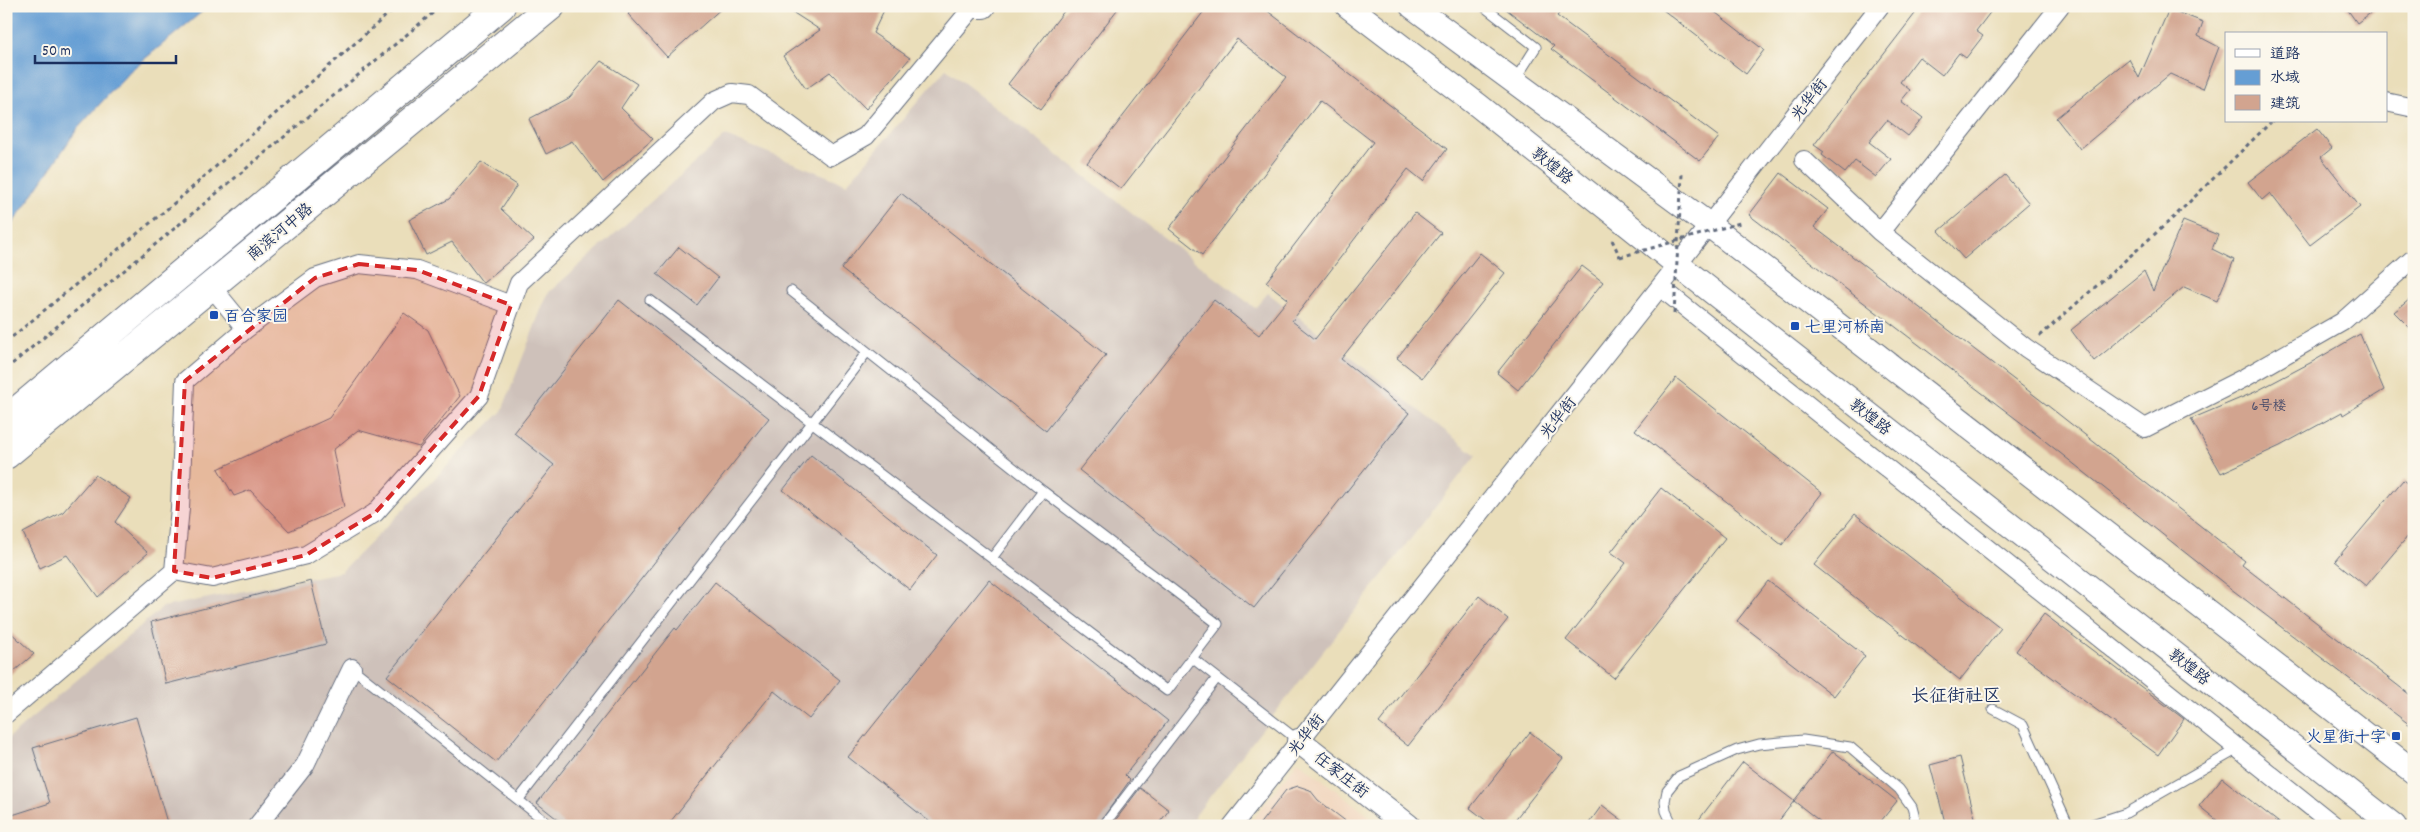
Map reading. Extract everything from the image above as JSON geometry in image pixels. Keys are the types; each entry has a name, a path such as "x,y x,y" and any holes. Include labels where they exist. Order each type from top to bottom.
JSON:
{"highway":[{"name":"南滨河中路","path":"6,420 501,6"},
{"name":"南滨河中路","path":"6,455 551,6"}],"main road":[{"path":"969,6 983,6"},
{"name":"敦煌路","path":"1348,6 1479,106 1677,264 2394,826"},
{"path":"1412,6 1710,225 2414,772"},
{"name":"任家庄街","path":"1299,741 1408,826"}],"street":[{"name":"光华街","path":"1232,826 1677,264 1710,225 1880,6"},
{"path":"1880,232 2060,6"},
{"path":"174,571 212,578 306,555 375,513 479,396 520,283 714,101 732,93 749,95 831,156 866,136 973,7"},
{"path":"2388,102 2414,108"},
{"path":"1804,160 1880,232 2026,348 2144,428 2244,378 2342,322 2414,258"},
{"path":"6,714 174,571 180,508 186,381 246,329 315,278 359,264 417,270 511,305"},
{"path":"211,286 246,329"},
{"path":"1660,287 2335,826"},
{"path":"257,826 305,765 352,668"}],"lane":[{"path":"1483,6 1536,46 1514,81"},
{"path":"650,300 1167,691 1218,624 1043,491 791,291"},
{"path":"519,799 868,352"},
{"path":"992,558 1043,491"},
{"path":"1192,658 1299,741"},
{"path":"352,668 551,826"},
{"path":"1103,826 1217,678"},
{"path":"1993,709 2023,725 2069,826"},
{"path":"1672,826 1666,811 1665,801 1668,791 1679,776 1737,750 1759,744 1803,740 1850,747 1899,789 1912,807 1917,826"},
{"path":"2086,826 2126,813 2238,748"}],"path":[{"path":"6,342 178,200 397,6"},
{"path":"6,369 441,6"},
{"path":"2026,348 2174,217 2271,122"},
{"path":"1674,314 1682,174"},
{"path":"1620,257 1740,223"}],"highlighted area":[{"path":"359,264 417,270 511,305 479,396 375,513 306,555 212,578 174,571 185,381 315,278"}],"shaded area":[{"path":"946,69 1255,308 1268,293 1476,455 1187,826 360,826 351,820 332,826 6,826 6,740 163,607 341,572 502,411 547,294 725,136 847,184"},
{"path":"1298,761 1382,826 1248,826"}],"water":[{"path":"6,6 209,6 130,71 78,128 6,233"}],"building":[{"path":"637,6 724,6 667,57 628,14"},
{"path":"783,6 886,6 873,33 910,58 866,109 830,72 806,89 783,56 820,30"},
{"path":"1068,6 1120,6 1041,109 1008,84"},
{"path":"1208,6 1261,6 1447,149 1423,181 1408,169 1292,321 1315,339 1415,213 1441,233 1341,359 1409,413 1254,608 1079,470 1214,300 1259,335 1288,299 1266,282 1373,142 1320,101 1202,255 1169,229 1286,77 1237,39 1121,189 1087,163"},
{"path":"1502,6 1565,6 1557,16 1719,137 1700,161 1551,49 1554,46"},
{"path":"1658,6 1707,6 1764,50 1746,74"},
{"path":"1921,6 1995,6 1976,31 1983,36 1966,58 1959,53 1942,75 1919,57 1900,82 1910,90 1901,101 1923,118 1908,136 1887,120 1869,142 1891,159 1876,177 1855,161 1845,173 1822,155 1824,152 1814,145"},
{"path":"2345,6 2380,6 2357,23"},
{"path":"2169,9 2203,22 2198,36 2219,47 2203,89 2170,74 2080,149 2056,118 2129,59 2139,78"},
{"path":"601,61 637,84 621,108 653,139 603,182 572,141 546,154 529,119 569,98"},
{"path":"2317,129 2332,148 2321,157 2360,207 2310,245 2270,193 2262,200 2248,182"},
{"path":"481,162 517,185 501,209 534,240 483,283 452,242 426,255 409,220 449,199"},
{"path":"1781,173 1828,209 1814,227 2047,405 2245,561 2242,565 2414,698 2414,728 2226,585 2045,441 1749,215"},
{"path":"2005,175 2029,203 1964,259 1939,231"},
{"path":"901,193 1106,355 1046,431 841,269"},
{"path":"2183,221 2218,235 2212,249 2234,260 2217,301 2184,287 2094,361 2071,330 2144,271 2153,291"},
{"path":"679,247 718,278 697,305 657,274"},
{"path":"1480,253 1505,273 1422,378 1397,358"},
{"path":"1582,266 1603,282 1518,390 1497,373"},
{"path":"2414,296 2414,332 2394,312"},
{"path":"619,300 769,418 496,762 387,676 554,465 514,433"},
{"path":"404,313 428,330 460,396 419,447 358,430 333,450 344,507 289,531 250,490 234,496 218,469 329,418"},
{"path":"2360,334 2384,390 2343,415 2342,412 2280,446 2221,473 2191,419 2255,392"},
{"path":"1676,378 1822,493 1782,545 1635,430"},
{"path":"811,455 937,555 910,590 783,490"},
{"path":"95,475 131,498 115,522 148,553 98,597 67,555 40,568 23,533 63,512"},
{"path":"2403,480 2414,489 2414,529 2366,586 2335,561"},
{"path":"1661,488 1725,538 1614,678 1566,640 1626,563 1611,552"},
{"path":"1855,514 2001,628 1960,680 1814,565"},
{"path":"989,580 1168,721 1125,775 1130,780 1097,826 935,826 848,757"},
{"path":"311,581 326,644 166,684 151,622"},
{"path":"1768,581 1865,656 1834,696 1737,621"},
{"path":"715,582 840,680 809,719 774,691 667,826 566,826 537,803 675,628 677,630"},
{"path":"1479,596 1508,619 1408,746 1379,723"},
{"path":"2044,614 2184,719 2158,755 2016,651"},
{"path":"6,628 34,654 6,678"},
{"path":"136,717 168,826 6,826 6,817 50,803 33,748"},
{"path":"1530,732 1563,758 1510,826 1493,826 1470,808"},
{"path":"1833,751 1897,801 1877,826 1826,826 1794,801"},
{"path":"1960,757 1977,826 1946,826 1930,765"},
{"path":"1743,762 1794,801 1775,826 1694,826"},
{"path":"2222,778 2283,826 2224,826 2199,806"},
{"path":"1298,786 1310,790 1318,800 1352,826 1258,826 1286,790"},
{"path":"1140,788 1169,810 1157,826 1111,826"},
{"path":"1602,805 1630,826 1587,826"}],"place":[{"name":"百合家园","path":"214,315"},
{"name":"七里河桥南","path":"1795,326"},
{"name":"火星街十字","path":"2396,736"}],"district":[{"name":"长征街社区","path":"1956,695"}]}
